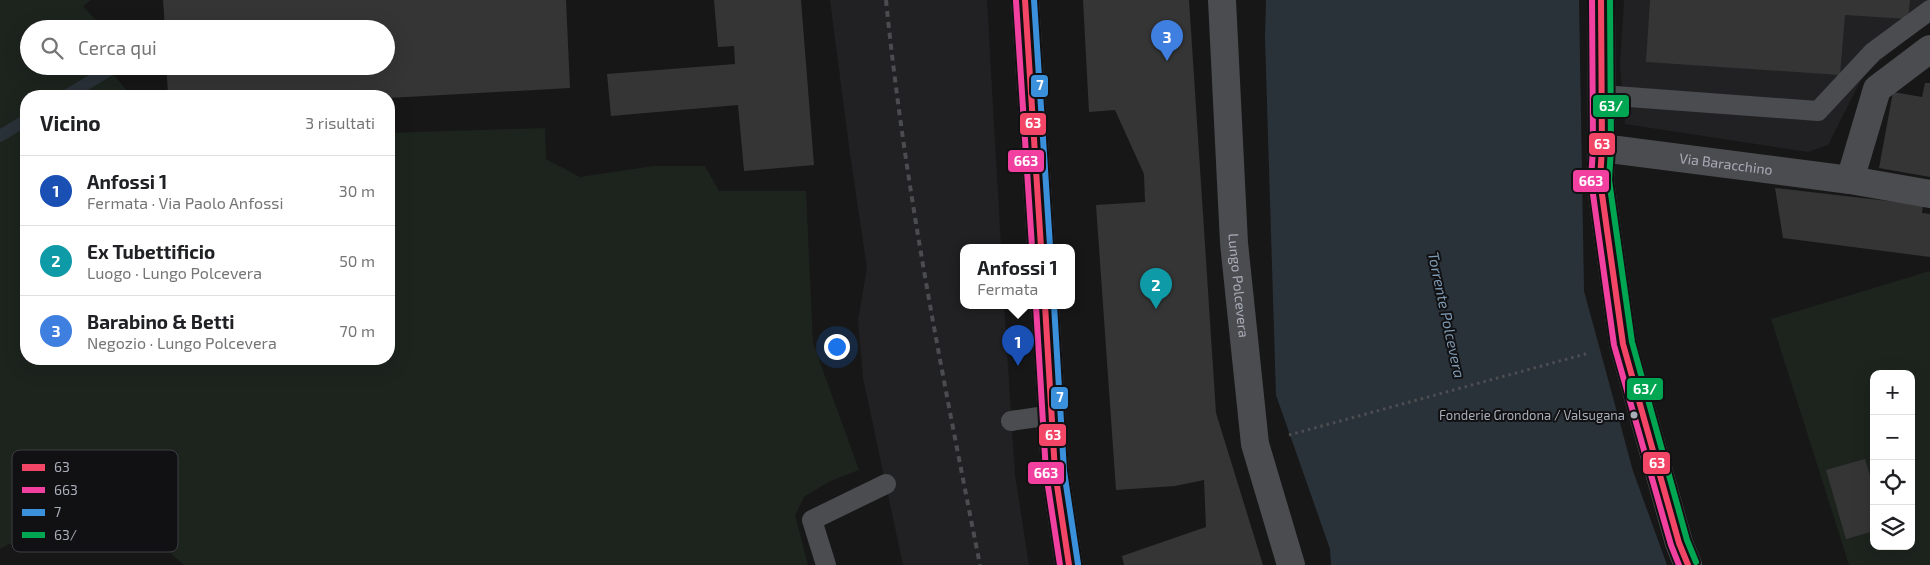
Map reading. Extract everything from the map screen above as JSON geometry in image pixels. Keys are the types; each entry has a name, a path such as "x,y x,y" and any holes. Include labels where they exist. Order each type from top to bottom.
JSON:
{"main road":[{"path":"1025,0 1041,244"},
{"path":"1601,0 1602,148 1600,180 1624,344 1679,542 1688,565"},
{"path":"1045,309 1055,472 1069,565"}],"street":[{"name":"Lungo Polcevera","path":"1222,0 1234,243 1255,444 1290,565"},
{"path":"1850,180 1877,89 1930,49"},
{"name":"Via Baracchino","path":"1602,148 1850,180 1930,194"}],"lane":[{"path":"1602,95 1818,111 1873,52 1930,10"},
{"path":"1011,421 1052,415"},
{"path":"826,565 812,520 886,484"}],"path":[{"path":"1255,444 1596,351"}],"shaded area":[{"path":"0,0 91,0 83,6 96,20 20,20 20,75 114,75 126,90 20,90 20,365 395,365 395,133 545,128 546,159 580,177 653,166 705,166 719,191 806,191 813,343 859,470 830,481 804,497 795,515 808,565 184,565 169,552 178,552 178,450 12,450 12,543 0,549"},
{"path":"830,0 987,0 1001,244 960,244 960,309 1004,309 1015,475 1029,565 903,565 863,378 858,320 867,268"},
{"path":"1624,0 1930,0 1930,20 1864,74 1828,145 1808,152 1625,124 1620,65"},
{"path":"1930,271 1930,565 1849,565 1771,319"}],"water":[{"name":"Torrente Polcevera","path":"1266,0 1579,0 1584,291 1633,471 1667,565 1331,565 1330,549 1276,395 1265,38"}],"building":[{"path":"163,0 566,0 570,88 395,98 395,90 168,90 167,75 395,75 395,20 164,20"},
{"path":"714,0 801,0 814,165 744,171 738,105 611,116 607,74 735,64 734,46 718,47"},
{"path":"1083,0 1189,0 1216,413 1263,565 1124,565 1122,556 1206,527 1204,480 1175,486 1116,490 1096,205 1145,202 1144,174 1115,110 1089,112"},
{"path":"1650,0 1910,0 1908,19 1845,15 1840,75 1646,62"},
{"path":"1925,83 1930,83 1930,177 1879,168 1893,92 1922,97"},
{"path":"1775,188 1923,205 1922,213 1930,214 1930,257 1783,238"},
{"path":"1865,459 1870,476 1870,532 1846,539 1826,470"}],"waterway":[{"path":"76,90 101,75"},
{"path":"0,136 20,124"}],"railway":[{"path":"886,0 914,213 980,565"}],"transit line":[{"name":"63","path":"1025,0 1041,244"},
{"name":"7","path":"1034,0 1050,244"},
{"name":"663","path":"1592,0 1593,148 1591,180 1614,345 1671,545 1679,565"},
{"name":"63","path":"1601,0 1602,148 1600,180 1623,344 1679,543 1688,565"},
{"name":"63/","path":"1610,0 1611,148 1609,180 1632,342 1687,540 1696,562"},
{"name":"663","path":"1016,1 1032,244"},
{"name":"663","path":"1036,309 1046,473 1060,565"},
{"name":"63","path":"1045,309 1055,472 1069,565"},
{"name":"7","path":"1054,309 1064,471 1078,564"}],"place":[{"name":"Barabino & Betti","path":"1167,61"},
{"name":"Ex Tubettificio","path":"1156,309"},
{"name":"Anfossi 1","path":"1018,366"},
{"name":"Fonderie Grondona / Valsugana","path":"1634,415"}]}
